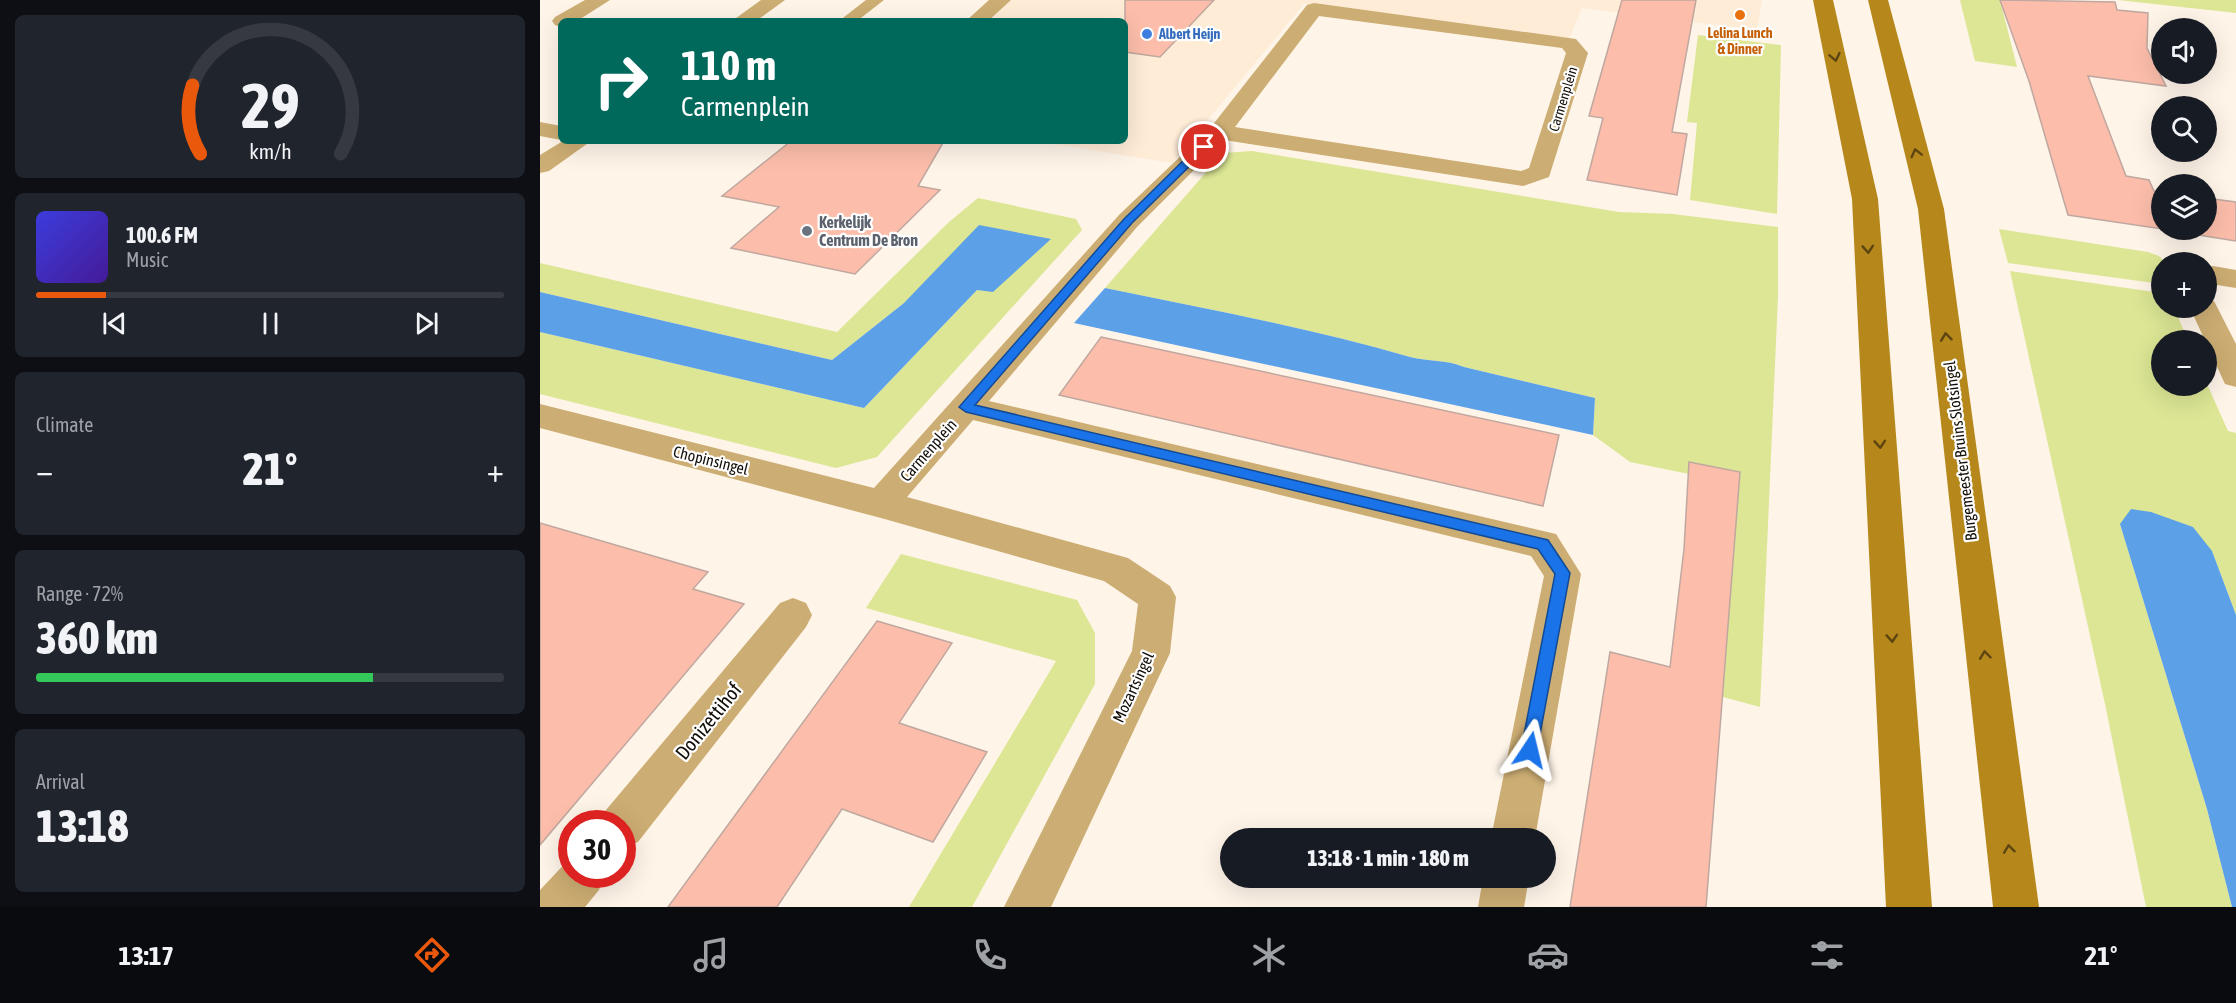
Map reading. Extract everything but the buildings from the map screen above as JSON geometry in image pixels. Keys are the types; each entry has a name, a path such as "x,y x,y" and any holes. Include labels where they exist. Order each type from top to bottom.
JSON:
{"main road":[{"path":"1823,0 1865,199 1909,907"},
{"name":"Burgemeester Bruins Slotsingel","path":"1878,0 1930,209 2016,907"}],"street":[{"path":"567,18 600,0"},
{"path":"980,18 1001,0"},
{"path":"749,18 784,3"},
{"path":"772,18 784,3"},
{"name":"Carmenplein","path":"881,504 1128,221 1219,132 1314,9 1569,43 1577,53 1540,172 1522,179 1219,132"},
{"path":"540,33 558,23"},
{"path":"540,129 558,132"},
{"path":"540,165 574,144"},
{"path":"2217,276 2236,279"},
{"path":"2209,318 2236,376"},
{"path":"966,407 1543,544 1563,573 1516,828"},
{"name":"Chopinsingel","path":"540,416 881,504"},
{"name":"Mozartsingel","path":"881,504 1115,569 1157,597 1151,653 1027,907"},
{"name":"Donizettihof","path":"635,810 793,615"},
{"path":"556,907 572,888"},
{"path":"1501,907 1504,888"}],"lane":[{"path":"851,18 876,0"}],"shaded area":[{"path":"1009,0 1762,0 1757,30 1582,8 1569,39 1304,4 1172,163 1055,144 1128,144 1128,18 988,18"}],"green space":[{"path":"1960,0 2000,0 2017,67 1975,61"},
{"path":"2118,0 2236,0 2236,13"},
{"path":"1698,35 1781,45 1777,214 1690,200 1697,123 1687,122"},
{"path":"1252,151 1619,212 1673,214 1778,227 1778,296 1760,707 1712,694 1728,482 1630,462 1593,435 1595,398 1450,363 1410,357 1296,328 1105,288 1223,153"},
{"path":"978,198 1076,219 1082,230 877,457 836,468 540,394 540,332 864,408 977,290 1050,239 904,303 832,360 540,292 540,263 837,332 949,222"},
{"path":"1999,229 2148,252 2151,253 2151,283 2008,263"},
{"path":"2010,271 2151,292 2151,318 2178,318 2184,330 2151,330 2151,396 2212,396 2228,431 2236,433 2236,615 2212,551 2120,524 2207,809 2232,907 2146,907 2105,704"},
{"path":"901,554 1077,600 1095,633 1095,684 972,907 909,907 1056,661 866,608"}],"water":[{"path":"979,225 1051,239 993,292 977,290 864,408 540,332 540,292 832,360 904,303"},
{"path":"1105,288 1296,328 1410,357 1450,363 1595,398 1593,435 1074,323"},
{"path":"2131,509 2151,512 2193,527 2212,551 2236,615 2236,907 2232,907 2207,809 2120,524"}],"place":[{"name":"Lelina Lunch & Dinner","path":"1740,15"},
{"name":"Albert Heijn","path":"1147,34"},
{"name":"Kerkelijk Centrum De Bron","path":"807,231"}],"route":[{"path":"1204,147 1128,221 966,407 1543,544 1563,573 1530,750"}]}
